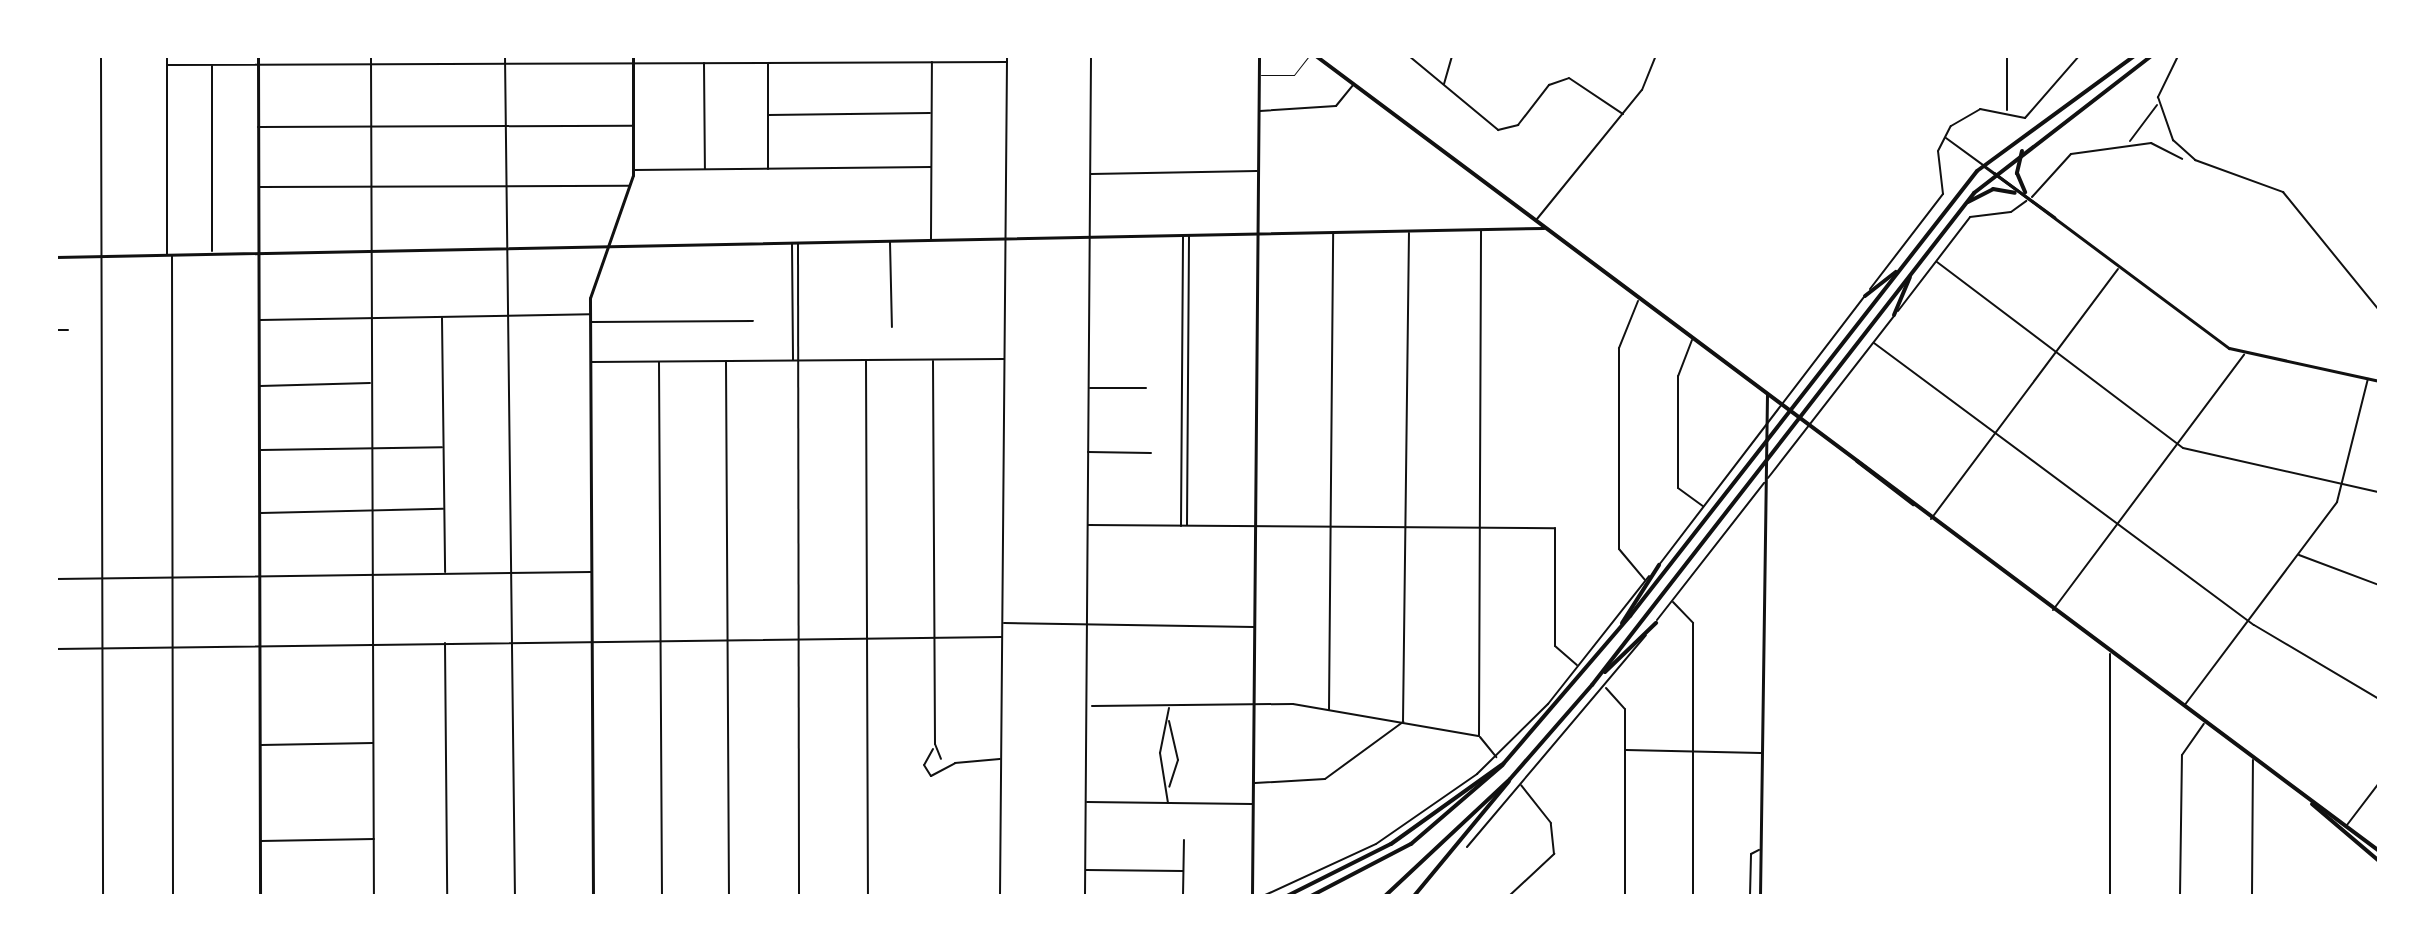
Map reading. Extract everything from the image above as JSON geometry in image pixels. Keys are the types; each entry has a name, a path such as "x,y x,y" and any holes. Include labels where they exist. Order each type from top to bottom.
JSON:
{"main road":[{"path":"1316,56 2253,760 2379,851"},
{"path":"1311,896 1419,839 1504,763 1620,626 1898,270 1984,166 2134,56"},
{"path":"1414,896 1592,685 1966,203 1994,173 2023,149 2151,56"},
{"path":"2023,149 2017,170 2025,192"},
{"path":"1966,203 1993,189 2015,193"},
{"path":"1865,296 1898,270"},
{"path":"1894,315 1911,273"},
{"path":"1857,461 1913,504"},
{"path":"1620,626 1659,565"},
{"path":"1592,685 1656,623"},
{"path":"1289,895 1391,844 1504,763"},
{"path":"1385,896 1510,779"},
{"path":"2312,804 2341,832 2379,861"}],"street":[{"path":"101,56 103,896"},
{"path":"167,56 173,896"},
{"path":"258,56 260,896"},
{"path":"371,56 374,896"},
{"path":"505,56 507,248 512,316 515,896"},
{"path":"593,896 590,314 633,170 633,56"},
{"path":"1000,896 1007,56"},
{"path":"1085,896 1090,625 1087,452 1091,56"},
{"path":"1252,896 1259,56"},
{"path":"1409,56 1498,130 1518,125 1549,85 1569,78 1623,114"},
{"path":"1444,84 1452,56"},
{"path":"1536,221 1623,114 1655,56"},
{"path":"2007,56 2007,111"},
{"path":"1263,896 1399,831 1496,757 1578,666 1659,565 1939,200 1937,163 1945,137 1970,112 2007,111 2025,118 2079,56"},
{"path":"2178,56 2162,77 2158,103 2167,132 2184,154 2264,180 2297,204 2379,310"},
{"path":"704,62 705,170"},
{"path":"768,62 768,169"},
{"path":"931,240 932,62"},
{"path":"167,65 1007,62"},
{"path":"212,64 212,253"},
{"path":"1259,111 1335,107 1353,85"},
{"path":"2129,142 2158,103"},
{"path":"768,115 932,113"},
{"path":"258,127 633,126"},
{"path":"1945,137 2032,197 2119,268 2244,355 2379,381"},
{"path":"2032,197 2063,158 2129,142 2168,146 2182,159"},
{"path":"633,170 931,167"},
{"path":"1090,174 1258,171"},
{"path":"1994,173 2015,193 2058,221"},
{"path":"258,187 629,186"},
{"path":"1467,847 1605,688 1964,225 1975,215 2003,214 2026,201"},
{"path":"56,257 1545,228"},
{"path":"1481,230 1479,736 1496,757"},
{"path":"1403,722 1409,231"},
{"path":"1329,710 1333,233"},
{"path":"1187,526 1189,235"},
{"path":"1181,526 1183,236"},
{"path":"890,241 892,327"},
{"path":"792,243 796,362"},
{"path":"798,243 799,896"},
{"path":"1936,261 2177,444 2379,492"},
{"path":"1931,519 2119,268"},
{"path":"1639,298 1619,348 1619,549 1646,581"},
{"path":"259,320 590,314"},
{"path":"442,317 445,574"},
{"path":"590,322 753,321"},
{"path":"56,330 68,330"},
{"path":"1182,335 1188,335"},
{"path":"1692,339 1678,376 1678,488 1703,506"},
{"path":"1873,342 2250,621 2379,699"},
{"path":"2053,610 2244,355"},
{"path":"591,362 1005,359"},
{"path":"866,360 868,896"},
{"path":"933,360 935,744 941,759 940,774"},
{"path":"726,361 729,896"},
{"path":"659,362 662,896"},
{"path":"2184,707 2250,621 2344,484 2368,379"},
{"path":"259,386 371,383"},
{"path":"1089,388 1146,388"},
{"path":"1760,896 1761,430 1767,394"},
{"path":"1182,427 1187,427"},
{"path":"260,451 444,447"},
{"path":"1087,452 1151,453"},
{"path":"260,513 445,509"},
{"path":"1087,525 1555,528 1555,646 1578,666"},
{"path":"2298,554 2379,585"},
{"path":"56,579 592,572"},
{"path":"1672,601 1693,621 1693,896"},
{"path":"1003,623 1254,627"},
{"path":"56,649 592,639 1002,637"},
{"path":"445,642 447,896"},
{"path":"2110,653 2110,896"},
{"path":"1605,688 1624,706 1625,896"},
{"path":"1089,706 1253,706 1329,710 1479,736"},
{"path":"1168,803 1160,753 1169,707"},
{"path":"1168,720 1178,760 1168,790"},
{"path":"1253,783 1325,779 1403,722"},
{"path":"2180,896 2181,759 2205,723"},
{"path":"260,745 373,743"},
{"path":"935,744 926,760 926,772 940,774 955,763"},
{"path":"1625,750 1761,753"},
{"path":"926,760 941,759 955,763 1001,759"},
{"path":"2252,896 2253,760"},
{"path":"2341,832 2379,783"},
{"path":"1509,896 1554,854 1551,823 1520,784"},
{"path":"1085,802 1253,804"},
{"path":"260,841 374,839"},
{"path":"1183,896 1184,840"},
{"path":"1750,896 1751,854 1761,850"},
{"path":"1085,870 1183,871"}],"lane":[{"path":"1259,75 1294,75 1309,56"}]}
